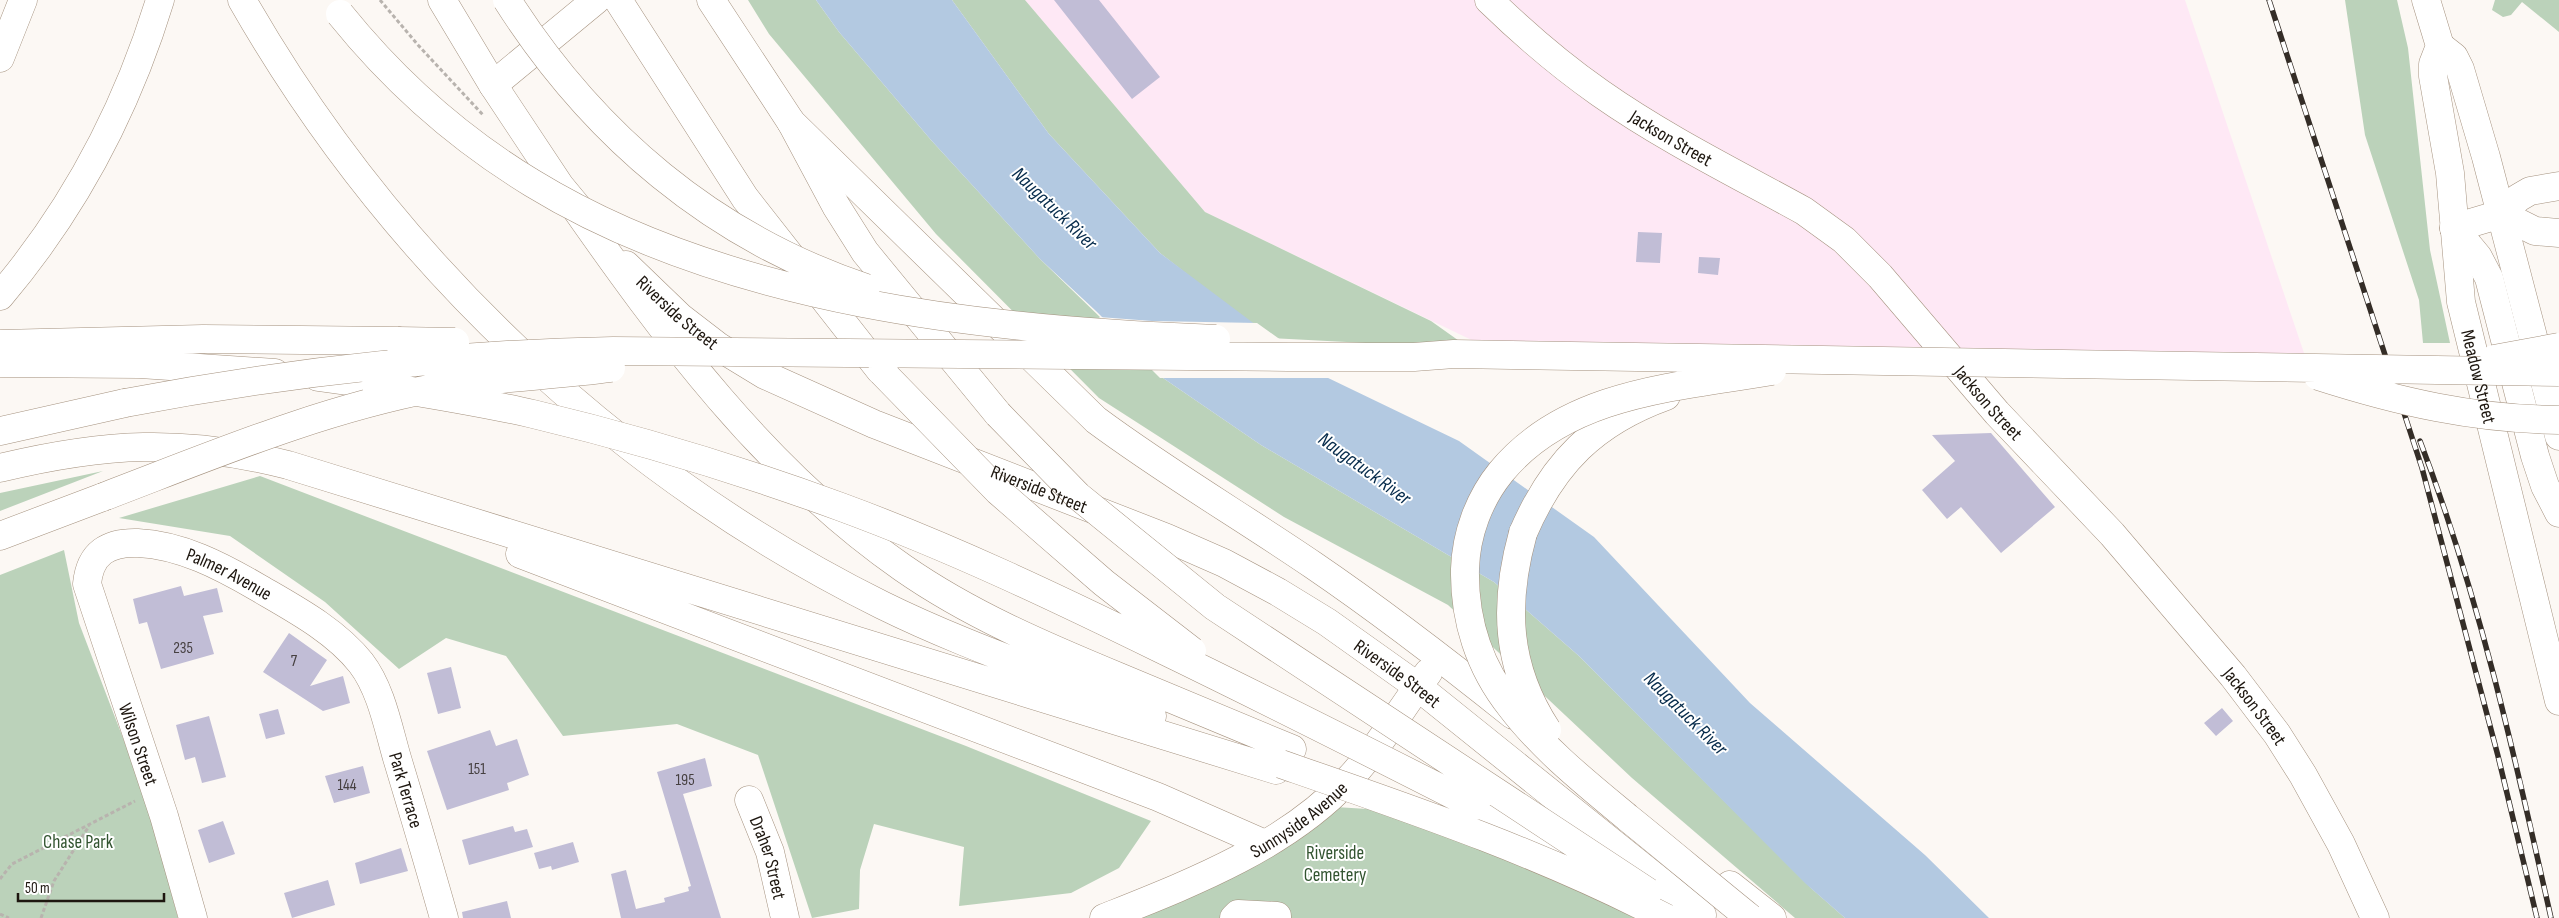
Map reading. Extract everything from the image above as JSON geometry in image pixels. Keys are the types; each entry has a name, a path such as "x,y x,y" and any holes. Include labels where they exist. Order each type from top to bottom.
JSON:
{"main road":[{"path":"0,32 9,0"},
{"path":"0,58 23,0"},
{"path":"0,296 43,242 82,181 102,143 138,64 160,0"},
{"path":"242,0 307,107 349,164 439,270 539,370 646,458 761,538 884,606 952,636 1192,732 1283,761 1461,826 1578,874 1666,918"},
{"name":"Riverside Street","path":"442,0 494,85 560,186 591,225 651,290 719,347 765,375 874,424 1167,538 1224,563 1327,622 1418,686 1706,918"},
{"path":"507,0 536,44 572,91 612,133 653,169 707,210 748,235 833,276 940,309 1043,327 1156,336 1408,346 1436,348 1454,353"},
{"path":"494,85 596,0"},
{"path":"618,0 642,40 746,198 882,372 998,491 1104,583 1233,682"},
{"name":"Riverside Street","path":"711,0 791,122 1096,420 1134,448 1320,569 1388,617 1772,918"},
{"name":"Jackson Street","path":"1489,0 1544,49 1600,93 1673,139 1804,211 1825,225 1860,255 1997,413 2112,534 2249,695 2281,740 2318,800 2341,844 2375,918"},
{"path":"2426,0 2440,46 2454,57 2460,69 2501,214 2559,436"},
{"path":"334,7 370,51 423,102 462,135 514,172 566,203 621,229 681,253 737,272 835,296 919,312 994,323 1103,333 1408,346 1454,353"},
{"name":"Meadow Street","path":"2440,46 2434,64 2433,76 2449,163 2461,302 2559,701"},
{"path":"791,122 836,206 866,252 998,414 1078,496 1222,613 1648,892"},
{"path":"560,186 647,307 727,406 788,472 860,536 911,573 996,623 1283,761"},
{"path":"2559,186 2538,188 2524,193 2501,214 2454,228 2478,258 2489,278 2535,456 2545,486 2559,514"},
{"path":"2501,214 2535,231 2559,233"},
{"path":"0,344 203,339 398,341 962,350 1454,353 2559,372"},
{"path":"2444,369 2559,347"},
{"path":"0,431 125,403 257,380 404,362 550,352 672,351 915,355 1278,357 1414,357 1454,353"},
{"path":"0,536 301,423 373,402 479,380 624,366 672,351"},
{"path":"1763,918 1602,786 1569,756 1547,730 1530,703 1519,674 1513,645 1511,589 1523,533 1535,506 1549,482 1590,438 1612,420 1642,405 1676,393 1836,360"},
{"path":"1750,918 1597,792 1556,755 1511,707 1494,682 1480,654 1470,623 1465,591 1465,559 1473,523 1479,506 1493,482 1512,459 1536,436 1566,418 1598,405 1636,395 1836,360 2288,366 2559,372"},
{"path":"0,363 64,362 197,367 296,374 376,385 530,413 685,455 764,480 842,507 972,560 1233,682 1648,892 1693,918"},
{"path":"2288,366 2382,397 2418,405 2493,417 2559,420"},
{"path":"0,468 76,452 116,447 159,446 244,453 1283,761"},
{"path":"288,465 1158,797 1266,844"},
{"name":"Palmer Avenue","path":"88,570 95,557 106,549 120,544 139,543 190,554 242,578 308,619 347,649 361,664"},
{"name":"Wilson Street","path":"88,570 86,584 155,790 193,918"},
{"name":"Sunnyside Avenue","path":"1104,918 1226,864 1266,844 1294,826 1348,781 1440,657"},
{"name":"Park Terrace","path":"361,664 381,704 444,918"},
{"name":"Draher Street","path":"749,800 770,852 785,918"},
{"path":"1234,918 1238,914 1277,916 1277,918"}],"path":[{"path":"380,0 488,122"},
{"path":"0,879 12,864 89,826 155,790"},
{"path":"41,918 54,881 89,826"},
{"path":"0,914 9,918"}],"shaded area":[{"path":"1025,0 2185,0 2305,356 1482,345 1205,212"}],"green space":[{"path":"748,0 816,0 839,32 931,140 1040,259 1163,378 1261,445 1494,582 1579,656 1812,889 1845,918 1795,918 1632,778 1448,605 1284,517 1099,398 936,234 769,34"},
{"path":"952,0 1025,0 1205,212 1431,321 1486,360 1423,346 1269,338 1160,253 1049,134"},
{"path":"2345,0 2397,0 2408,48 2430,250 2450,343 2423,343 2419,300 2365,135"},
{"path":"2495,0 2559,0 2559,32 2522,2 2511,15 2503,17 2492,10"},
{"path":"103,471 0,511 0,493"},
{"path":"260,476 966,746 1151,821 1119,868 1071,893 959,906 964,847 874,824 860,870 859,909 812,918 758,755 677,724 563,736 506,656 446,638 399,669 325,602 230,536 119,518"},
{"name":"Chase Park","path":"64,550 79,623 147,801 178,918 0,918 0,575"},
{"name":"Riverside Cemetery","path":"1319,806 1384,810 1657,918 1098,918"}],"water":[{"name":"Naugatuck River","path":"816,0 952,0 1049,134 1160,253 1324,376 1459,441 1594,537 1750,703 1925,855 1989,918 1845,918 1806,884 1579,656 1494,582 1261,445 1163,378 1096,311 1040,259 931,140 839,32"}],"pier":[{"path":"1099,317 1152,321 1257,323 1334,378 1160,378"}],"building":[{"path":"1054,0 1099,0 1160,77 1132,99"},
{"path":"1638,232 1662,233 1660,263 1636,262"},
{"path":"1699,257 1720,258 1718,275 1698,273"},
{"path":"1991,433 2055,507 2001,553 1961,507 1947,519 1922,490 1955,461 1932,435"},
{"path":"181,586 184,596 217,588 223,612 203,616 214,654 161,669 147,622 139,624 133,599"},
{"path":"289,633 327,660 310,686 343,676 350,703 323,711 263,672"},
{"path":"451,667 461,708 438,714 427,673"},
{"path":"2222,708 2233,721 2216,736 2204,723"},
{"path":"278,709 285,734 266,739 259,714"},
{"path":"209,716 226,777 202,783 195,757 185,760 176,725"},
{"path":"490,730 496,746 517,739 529,775 507,783 509,790 447,810 427,751"},
{"path":"705,758 712,786 683,794 721,918 621,918 611,874 626,870 636,909 665,902 664,898 689,891 688,887 691,886 657,772"},
{"path":"363,766 370,793 334,803 325,776"},
{"path":"223,821 235,854 209,863 198,830"},
{"path":"513,826 515,832 527,829 533,847 469,865 462,840"},
{"path":"573,842 579,862 552,870 551,866 539,869 534,853"},
{"path":"401,848 408,871 360,884 355,863"},
{"path":"328,880 335,905 292,918 284,893"},
{"path":"507,901 511,918 463,918 462,912"}],"railway":[{"path":"2269,0 2422,468 2498,756 2537,918"},
{"path":"2420,441 2441,499 2478,617 2524,797 2551,918"}]}
